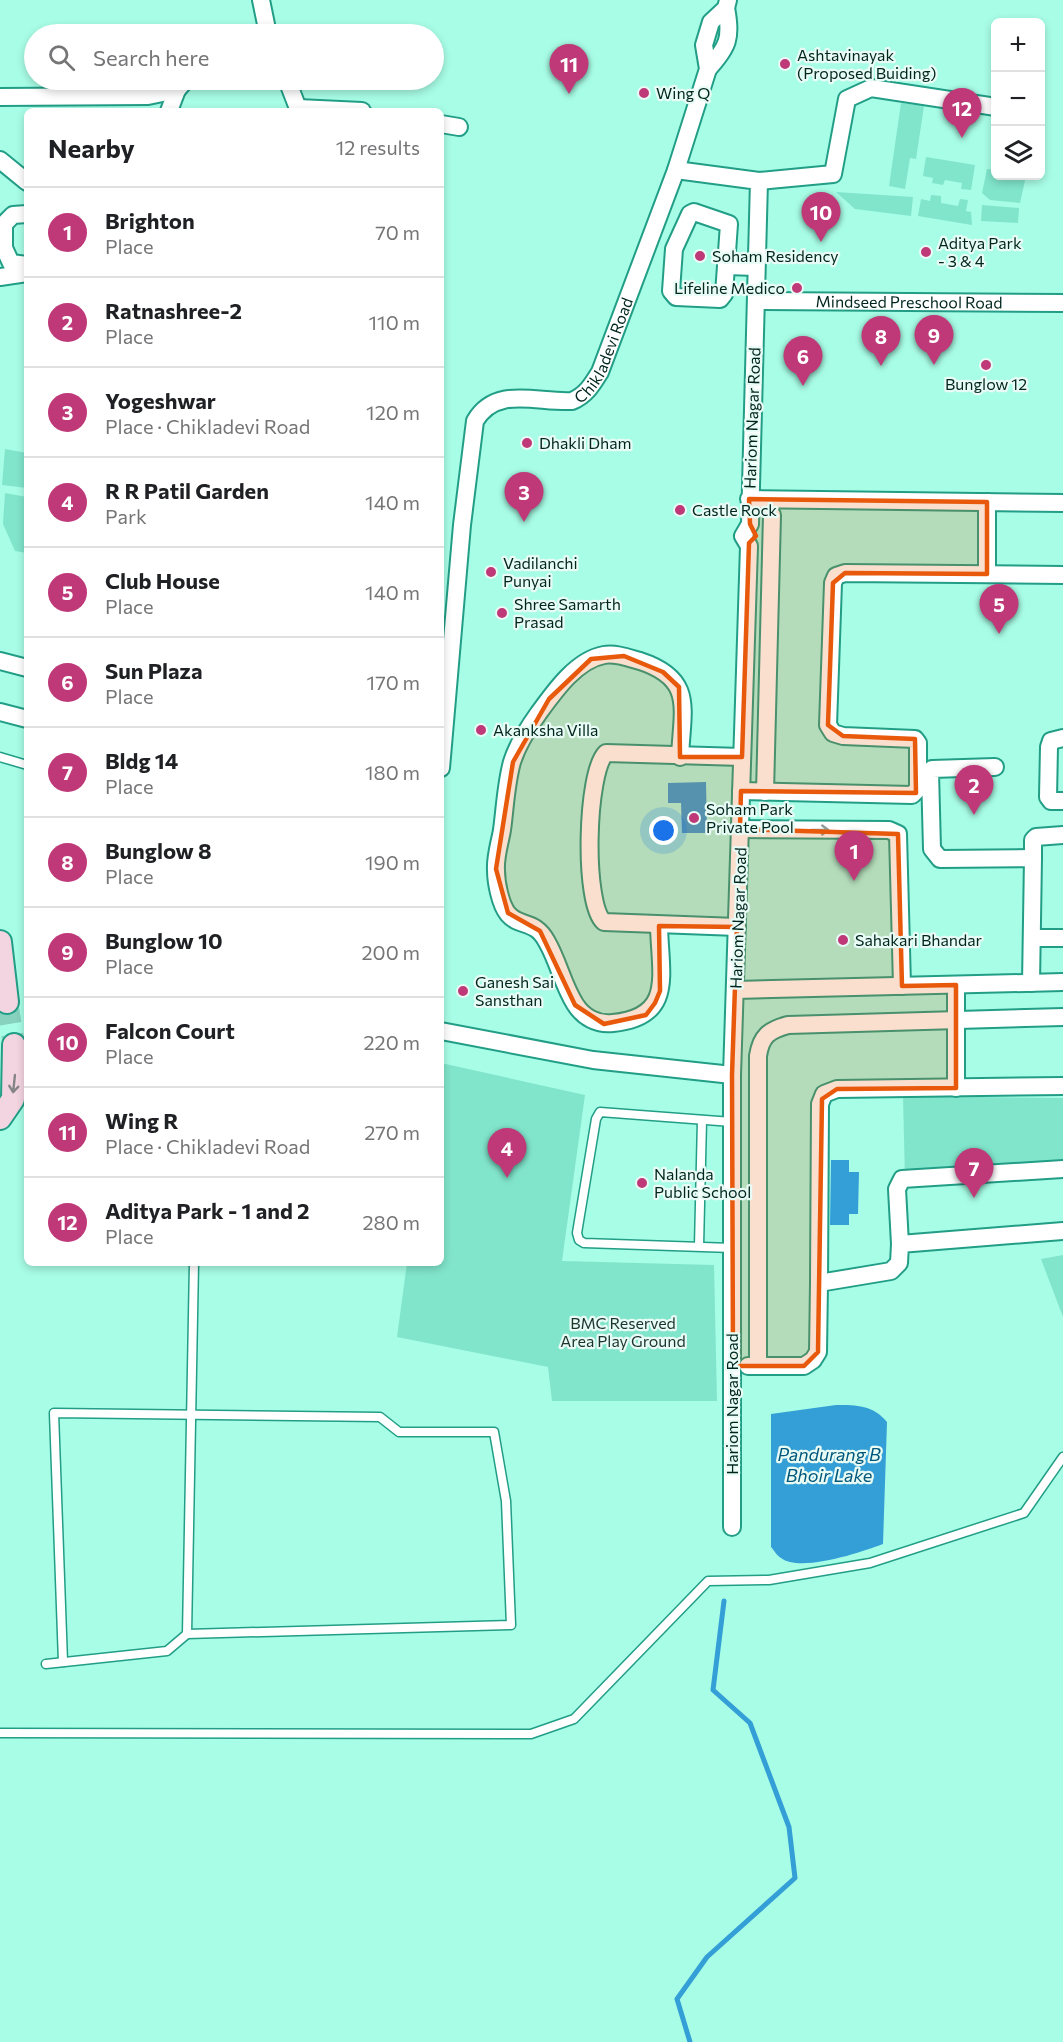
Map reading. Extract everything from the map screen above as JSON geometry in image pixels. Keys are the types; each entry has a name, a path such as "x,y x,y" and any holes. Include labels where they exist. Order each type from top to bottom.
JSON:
{"street":[{"path":"261,0 266,24"},
{"name":"Chikladevi Road","path":"444,733 462,525 475,421 481,411 499,399 572,401 582,396 600,372 676,170 708,69 704,45 711,22 727,4"},
{"path":"676,170 759,181 833,174 847,99 872,88 991,106"},
{"path":"0,97 148,96 166,90"},
{"path":"170,108 179,90"},
{"path":"291,90 297,108"},
{"path":"444,125 459,128"},
{"path":"0,160 24,180"},
{"name":"Hariom Nagar Road","path":"732,1527 732,1075 749,544 743,536 750,524 759,181"},
{"path":"691,213 728,222 726,266 724,294 720,299 672,294 674,249 691,213"},
{"path":"24,214 8,217 4,224 4,248 11,263 24,265"},
{"path":"726,266 756,267"},
{"path":"0,277 24,273"},
{"name":"Mindseed Preschool Road","path":"756,301 1063,303"},
{"path":"749,499 1063,502"},
{"path":"987,502 987,574"},
{"path":"765,792 772,515"},
{"path":"749,544 771,547"},
{"path":"741,791 912,795 916,793 917,740 912,737 843,736 833,733 828,725 833,583 836,576 845,573 1063,575"},
{"path":"746,635 769,635"},
{"path":"659,926 660,991 650,1010 646,1015 627,1022 604,1024 593,1021 575,1005 547,941 540,931 508,913 500,893 496,869 513,762 529,728 549,699 591,659 607,655 624,656 646,663 673,678 682,699 680,757"},
{"path":"0,661 24,667"},
{"path":"744,699 768,700"},
{"path":"0,712 24,717"},
{"path":"1063,738 1050,744 1048,797 1051,801 1063,801"},
{"path":"737,927 607,923 597,915 591,875 590,833 594,776 603,756 610,752 680,757 743,751 766,745"},
{"path":"995,767 937,766 932,769 930,783 934,855 940,859 1032,858"},
{"path":"740,829 889,830 898,834 902,986"},
{"path":"1031,983 1032,840 1036,837 1063,835"},
{"path":"1032,938 1063,938"},
{"path":"0,942 7,1002"},
{"path":"736,990 1063,982"},
{"path":"956,985 956,1088"},
{"path":"758,1366 758,1056 760,1042 773,1029 788,1025 1063,1017"},
{"path":"444,1032 593,1060 732,1075"},
{"path":"0,1118 13,1099 14,1046"},
{"path":"733,1366 804,1366 813,1360 818,1352 820,1104 824,1094 837,1089 1063,1086"},
{"path":"819,1283 891,1271 899,1263 897,1189 902,1179 1063,1169"},
{"path":"900,1244 1063,1231"}],"lane":[{"path":"0,757 24,764"},
{"path":"732,1122 606,1111 597,1114 577,1233 579,1240 584,1243 732,1248"},
{"path":"699,1246 702,1120"},
{"path":"187,1634 194,1266"},
{"path":"46,1664 166,1652 187,1634 511,1625 506,1501 494,1432 399,1432 380,1417 54,1413 63,1662"},
{"path":"0,1733 531,1734 574,1719 708,1581 769,1580 870,1563 1024,1513 1063,1456"}],"highlighted area":[{"path":"749,499 987,502 987,574 845,573 833,583 828,725 843,736 915,739 916,793 741,791 740,829 898,834 902,986 956,985 956,1088 837,1089 822,1099 818,1352 804,1366 733,1366 732,1075 737,927 659,926 660,991 655,1003 646,1015 604,1024 575,1005 540,931 508,913 496,869 513,762 549,699 591,659 624,656 663,672 679,687 680,757 742,757 749,543 756,536 750,524"}],"green space":[{"path":"901,103 924,106 916,159 910,158 905,189 889,186"},
{"path":"926,157 975,165 971,190 961,189 962,183 945,180 943,185 932,183 933,178 923,176"},
{"path":"987,169 991,170 991,180 1025,180 1020,203 990,200 982,193"},
{"path":"836,192 913,197 911,216 855,209"},
{"path":"931,195 941,196 941,203 958,206 960,199 968,200 966,211 971,212 972,225 918,216 921,199 930,201"},
{"path":"982,205 1019,208 1018,223 981,221"},
{"path":"5,449 24,452 24,488 2,485"},
{"path":"5,493 24,496 24,552 15,551 3,524"},
{"name":"BMC Reserved Area Play Ground","path":"444,1064 585,1095 562,1261 714,1265 717,1401 552,1401 548,1367 397,1337 407,1266 444,1266"},
{"path":"903,1096 1063,1098 1063,1166 905,1180"},
{"path":"1063,1255 1063,1317 1041,1259"}],"water":[{"name":"Soham Park Private Pool","path":"706,782 707,833 682,833 681,803 668,803 668,783"},
{"path":"831,1160 849,1160 849,1172 859,1172 858,1214 849,1214 849,1225 830,1225"},
{"name":"Pandurang B Bhoir Lake","path":"836,1405 870,1409 887,1422 883,1544 831,1560 790,1562 780,1557 771,1547 771,1414"}],"waterway":[{"path":"690,2042 677,1999 707,1957 795,1878 789,1827 750,1723 713,1690 724,1601"}],"tunnel":[{"path":"7,1002 14,1045"}],"place":[{"name":"Ashtavinayak (Proposed Buiding)","path":"785,64"},
{"name":"Wing Q","path":"644,93"},
{"name":"Wing R","path":"569,94"},
{"name":"Aditya Park - 1 and 2","path":"962,138"},
{"name":"Falcon Court","path":"821,242"},
{"name":"Aditya Park - 3 & 4","path":"926,252"},
{"name":"Soham Residency","path":"700,256"},
{"name":"Lifeline Medico","path":"797,288"},
{"name":"Bunglow 10","path":"934,365"},
{"name":"Bunglow 12","path":"986,365"},
{"name":"Bunglow 8","path":"881,366"},
{"name":"Sun Plaza","path":"803,386"},
{"name":"Dhakli Dham","path":"527,443"},
{"name":"Castle Rock","path":"680,510"},
{"name":"Yogeshwar","path":"524,522"},
{"name":"Vadilanchi Punyai","path":"491,572"},
{"name":"Shree Samarth Prasad","path":"502,613"},
{"name":"Club House","path":"999,634"},
{"name":"Akanksha Villa","path":"481,730"},
{"name":"Ratnashree-2","path":"974,815"},
{"name":"Soham Park Private Pool","path":"694,818"},
{"name":"Brighton","path":"854,881"},
{"name":"Sahakari Bhandar","path":"843,940"},
{"name":"Ganesh Sai Sansthan","path":"463,991"},
{"name":"R R Patil Garden","path":"507,1178"},
{"name":"Nalanda Public School","path":"642,1183"},
{"name":"Bldg 14","path":"974,1198"}]}
